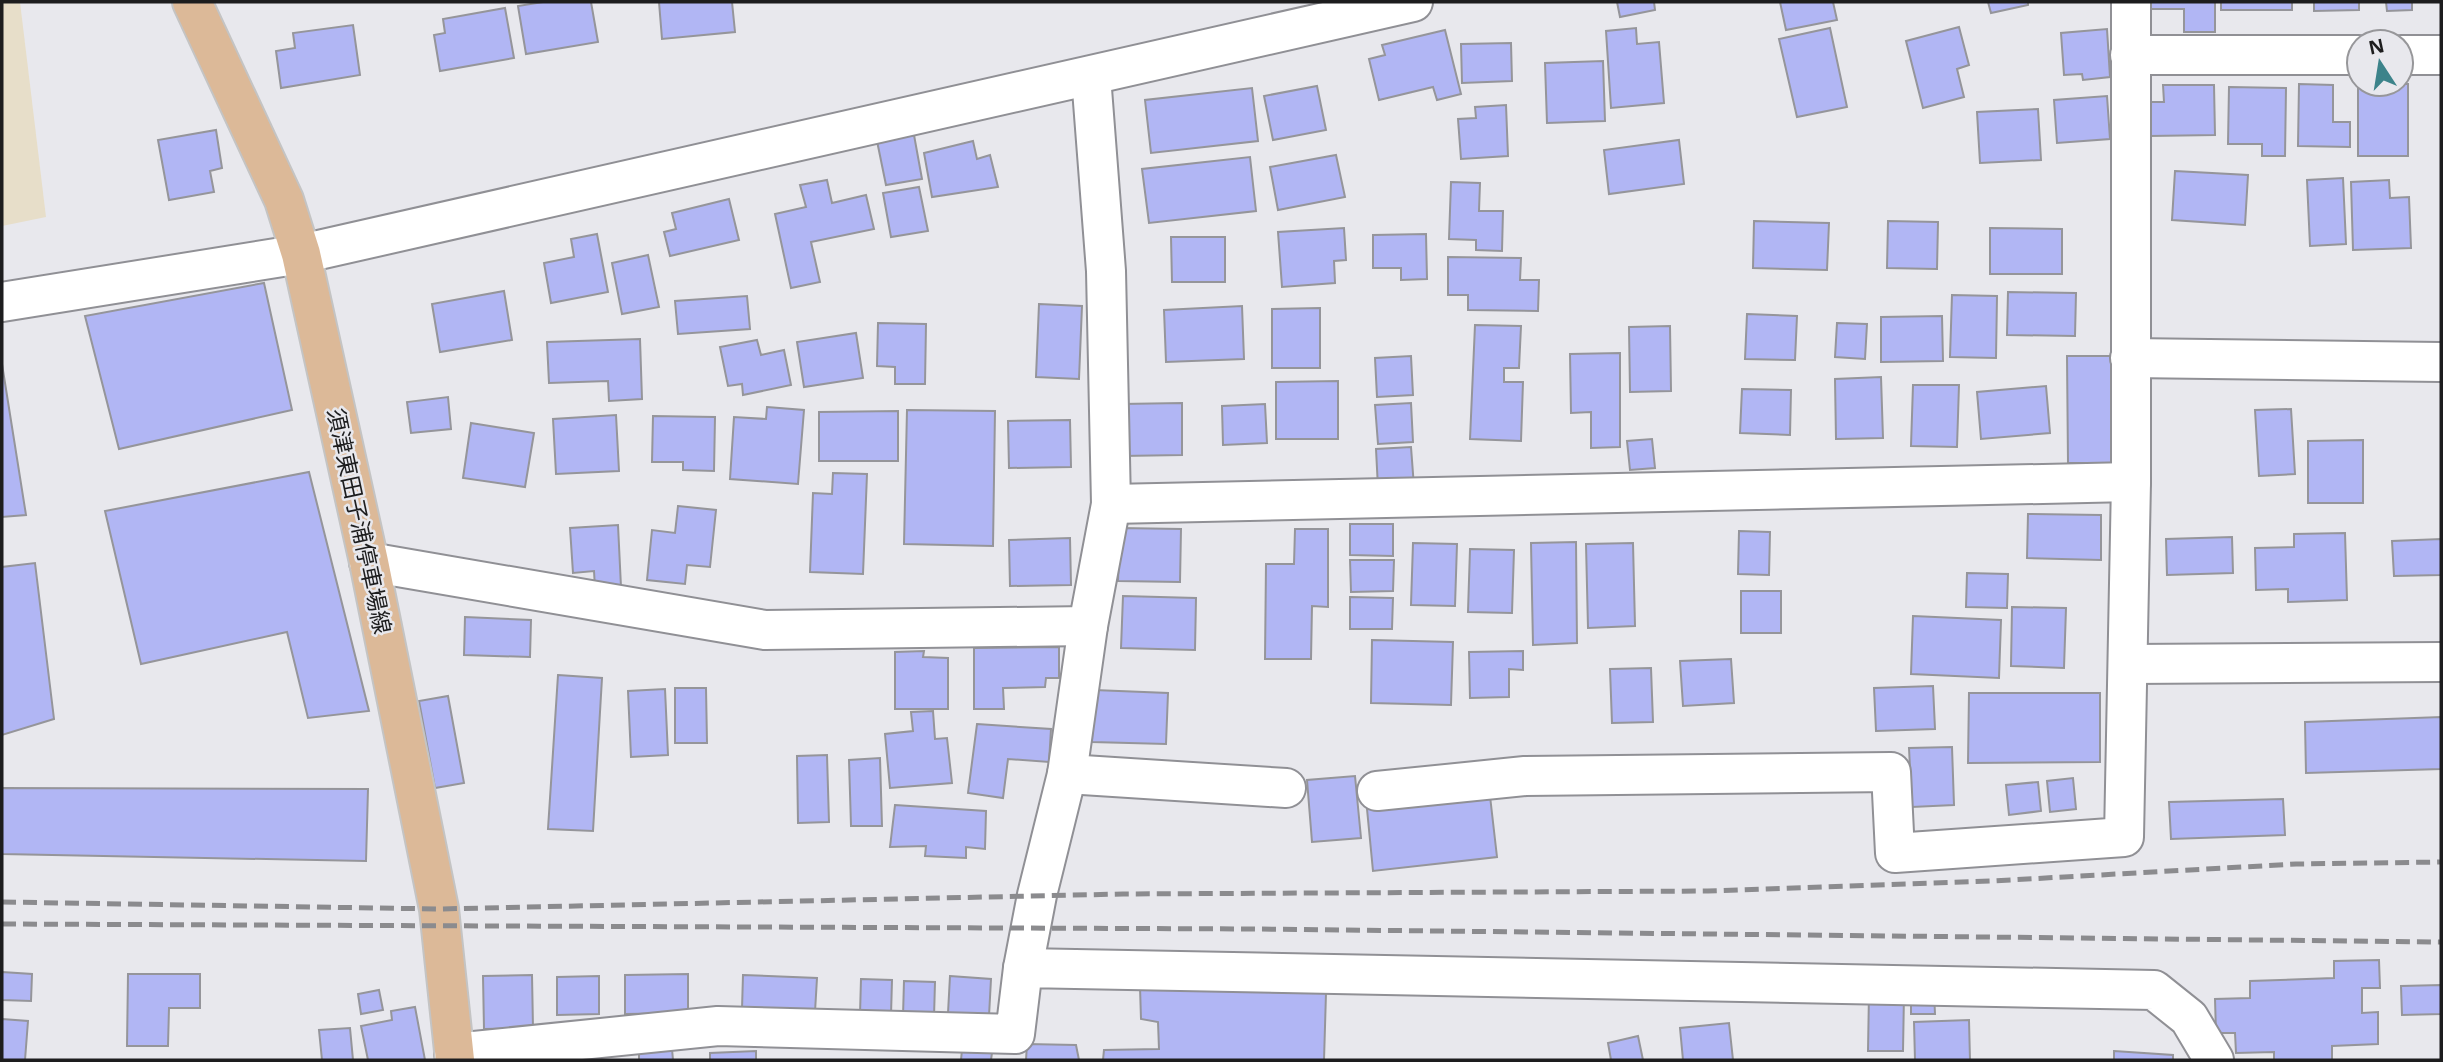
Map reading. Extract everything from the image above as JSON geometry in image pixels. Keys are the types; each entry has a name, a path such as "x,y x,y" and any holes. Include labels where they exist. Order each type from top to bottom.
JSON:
{"main road":[{"name":"須津東田子浦停車場線","path":"192,2 284,200 301,254 369,562 439,909 455,1057"}],"street":[{"path":"2,302 301,254 1413,2"},
{"path":"1377,791 1525,776 1891,772 1895,853 2124,836 2131,482 2131,2"},
{"path":"2130,55 2345,55"},
{"path":"2415,55 2441,55"},
{"path":"455,1057 718,1026 1014,1047 1023,968 1037,895 1067,775 1088,626 1111,505 1106,271 1091,76"},
{"path":"2130,358 2441,362"},
{"path":"1111,505 2131,482"},
{"path":"369,562 765,630 1088,626"},
{"path":"2129,664 2441,662"},
{"path":"1067,775 1286,788"},
{"path":"1023,968 2154,990 2189,1018 2214,1060"}],"shaded area":[{"path":"2,2 20,2 46,217 2,226"}],"building":[{"path":"543,2 591,2 598,42 526,54 518,6"},
{"path":"659,2 732,2 735,32 662,39"},
{"path":"1617,2 1654,2 1655,10 1620,17"},
{"path":"1780,2 1833,2 1837,20 1786,30"},
{"path":"1988,2 2028,2 2028,5 1991,13"},
{"path":"2145,2 2215,2 2215,32 2184,32 2184,9 2145,9"},
{"path":"2221,2 2292,2 2292,10 2221,10"},
{"path":"2314,2 2359,2 2359,10 2314,11"},
{"path":"2386,2 2412,2 2412,10 2387,11"},
{"path":"505,8 514,58 440,71 434,35 445,33 443,19"},
{"path":"353,25 360,75 281,88 276,51 295,48 293,33"},
{"path":"1959,27 1969,65 1957,69 1964,97 1923,108 1906,41"},
{"path":"1636,28 1637,44 1659,42 1664,103 1611,108 1606,31"},
{"path":"1830,28 1847,107 1797,117 1779,39"},
{"path":"2107,29 2110,77 2083,80 2082,74 2064,75 2061,33"},
{"path":"1445,30 1461,94 1437,100 1433,87 1379,100 1369,59 1385,55 1382,45"},
{"path":"1511,43 1512,81 1462,83 1461,44"},
{"path":"1603,61 1605,121 1547,123 1545,63"},
{"path":"2299,84 2333,85 2333,122 2350,122 2350,147 2298,146"},
{"path":"2163,85 2214,85 2215,135 2150,136 2149,102 2164,102"},
{"path":"1317,86 1326,130 1273,140 1264,96"},
{"path":"2229,87 2286,88 2285,156 2262,156 2262,144 2228,144"},
{"path":"1252,88 1258,141 1151,153 1145,100"},
{"path":"2107,96 2110,139 2057,143 2054,100"},
{"path":"2358,98 2408,98 2408,156 2358,156"},
{"path":"1506,105 1508,156 1461,159 1458,119 1476,118 1475,107"},
{"path":"2038,109 2041,160 1980,163 1977,112"},
{"path":"216,130 222,168 210,171 214,192 169,200 158,140"},
{"path":"914,135 922,179 886,185 877,141"},
{"path":"1679,140 1684,184 1609,194 1604,150"},
{"path":"973,141 977,159 990,155 998,187 932,197 924,153"},
{"path":"1336,155 1345,197 1278,210 1270,167"},
{"path":"1250,157 1256,211 1149,223 1142,169"},
{"path":"2175,171 2248,175 2245,225 2172,220"},
{"path":"2343,178 2346,244 2310,246 2307,180"},
{"path":"827,180 832,203 866,195 874,229 811,242 820,282 791,288 775,214 806,207 800,185"},
{"path":"2389,180 2390,198 2409,197 2411,248 2353,250 2351,182"},
{"path":"1451,182 1480,183 1479,211 1503,211 1502,251 1476,250 1476,240 1449,239"},
{"path":"919,187 928,231 891,237 883,193"},
{"path":"729,199 739,240 670,256 664,232 676,229 672,213"},
{"path":"1754,221 1829,223 1827,270 1753,268"},
{"path":"1888,221 1938,222 1937,269 1887,268"},
{"path":"1344,228 1346,260 1334,261 1335,283 1282,287 1278,232"},
{"path":"1990,228 2062,229 2062,274 1990,274"},
{"path":"597,234 608,292 551,303 544,263 574,257 571,239"},
{"path":"1426,234 1427,279 1401,280 1401,268 1373,268 1373,235"},
{"path":"1171,237 1225,237 1225,282 1172,282"},
{"path":"648,255 659,307 622,314 612,263"},
{"path":"1448,257 1521,258 1520,280 1539,280 1538,311 1468,310 1468,295 1448,295"},
{"path":"264,283 292,410 119,449 85,316"},
{"path":"504,291 512,340 440,352 432,304"},
{"path":"2008,292 2076,293 2075,336 2007,335"},
{"path":"1952,295 1997,296 1996,358 1950,357"},
{"path":"747,296 750,329 678,334 675,301"},
{"path":"1039,304 1082,306 1079,379 1036,377"},
{"path":"1242,306 1244,359 1166,362 1164,310"},
{"path":"1320,308 1320,368 1272,368 1272,309"},
{"path":"1747,314 1797,316 1795,360 1745,359"},
{"path":"1942,316 1943,361 1881,362 1881,317"},
{"path":"878,323 926,324 925,384 895,384 895,367 877,366"},
{"path":"1837,323 1867,324 1865,359 1835,357"},
{"path":"1475,325 1521,326 1519,368 1504,368 1504,382 1523,382 1521,441 1470,439"},
{"path":"1670,326 1671,391 1630,392 1629,327"},
{"path":"856,333 863,378 804,387 797,342"},
{"path":"640,339 642,399 609,401 608,381 549,383 547,342"},
{"path":"757,340 761,355 784,350 791,385 743,395 742,384 728,386 720,347"},
{"path":"1620,353 1620,447 1591,448 1591,412 1571,413 1570,354"},
{"path":"1411,356 1413,395 1377,397 1375,358"},
{"path":"2067,356 2114,356 2115,463 2068,463"},
{"path":"2,364 26,515 2,517"},
{"path":"1881,377 1883,438 1836,439 1835,379"},
{"path":"1338,381 1338,439 1276,439 1276,382"},
{"path":"1913,385 1959,385 1957,447 1911,446"},
{"path":"2046,386 2050,433 1981,439 1977,392"},
{"path":"1742,389 1791,390 1790,435 1740,433"},
{"path":"448,397 451,429 411,433 407,402"},
{"path":"1182,403 1182,455 1122,456 1121,404"},
{"path":"1411,403 1413,442 1378,444 1375,405"},
{"path":"1265,404 1267,443 1223,445 1222,406"},
{"path":"767,407 804,410 798,484 730,479 734,417 766,419"},
{"path":"2291,409 2295,474 2259,476 2255,410"},
{"path":"907,410 995,411 993,546 904,544"},
{"path":"898,411 898,461 819,461 819,412"},
{"path":"616,415 619,471 556,474 553,419"},
{"path":"653,416 715,417 714,471 683,470 683,462 652,462"},
{"path":"1070,420 1071,467 1009,468 1008,421"},
{"path":"471,423 534,433 525,487 463,478"},
{"path":"1652,439 1655,468 1630,470 1627,441"},
{"path":"2363,440 2363,503 2308,503 2308,441"},
{"path":"1411,447 1414,487 1378,488 1376,449"},
{"path":"309,472 369,711 308,718 287,632 141,664 105,511"},
{"path":"833,473 867,474 863,574 810,572 813,493 832,494"},
{"path":"678,506 716,510 710,567 687,565 685,584 647,580 652,530 675,533"},
{"path":"2028,514 2101,515 2101,560 2027,558"},
{"path":"1350,524 1393,524 1393,556 1350,555"},
{"path":"618,525 621,587 595,588 594,571 573,573 570,528"},
{"path":"1120,528 1181,529 1180,582 1118,581"},
{"path":"1295,529 1328,529 1328,607 1312,606 1311,659 1265,659 1266,564 1294,564"},
{"path":"1739,531 1770,532 1769,575 1738,574"},
{"path":"2345,533 2347,600 2288,602 2288,589 2256,590 2255,548 2294,547 2294,534"},
{"path":"2232,537 2233,573 2167,575 2166,539"},
{"path":"1070,538 1071,585 1010,586 1009,540"},
{"path":"2441,539 2441,575 2394,576 2392,541"},
{"path":"1576,542 1577,643 1533,645 1531,543"},
{"path":"1413,543 1457,544 1455,606 1411,605"},
{"path":"1633,543 1635,626 1588,628 1586,544"},
{"path":"1470,549 1514,550 1512,613 1468,612"},
{"path":"1350,560 1394,560 1393,591 1351,592"},
{"path":"35,563 54,719 2,735 2,567"},
{"path":"1967,573 2008,574 2007,608 1966,607"},
{"path":"1741,591 1781,591 1781,633 1741,633"},
{"path":"1123,596 1196,598 1195,650 1121,648"},
{"path":"1350,597 1393,598 1392,629 1350,629"},
{"path":"2012,607 2066,608 2064,668 2011,666"},
{"path":"1913,616 2001,620 1999,678 1911,674"},
{"path":"465,617 531,620 530,657 464,655"},
{"path":"1372,640 1453,642 1451,705 1371,703"},
{"path":"1059,647 1059,678 1046,678 1045,687 1003,688 1004,709 974,709 974,648"},
{"path":"924,651 923,657 948,658 948,709 895,709 895,652"},
{"path":"1523,651 1523,670 1509,669 1509,697 1470,698 1469,652"},
{"path":"1731,659 1734,703 1683,706 1680,661"},
{"path":"1651,668 1653,722 1612,723 1610,669"},
{"path":"558,675 602,678 593,831 548,829"},
{"path":"1933,686 1935,729 1876,731 1874,688"},
{"path":"675,688 706,688 707,743 675,743"},
{"path":"665,689 668,755 631,757 628,691"},
{"path":"1094,690 1168,693 1166,744 1092,742"},
{"path":"1969,693 2100,693 2100,762 1968,763"},
{"path":"448,696 464,783 435,788 419,701"},
{"path":"933,711 935,739 947,738 952,783 890,788 885,734 913,731 911,712"},
{"path":"2441,717 2441,769 2306,773 2305,722"},
{"path":"977,724 1051,729 1049,762 1008,759 1003,798 968,793"},
{"path":"1952,747 1954,805 1912,807 1909,748"},
{"path":"827,755 829,822 798,823 797,756"},
{"path":"880,758 882,826 851,826 849,760"},
{"path":"1355,776 1361,838 1312,842 1307,780"},
{"path":"2073,778 2076,809 2050,812 2047,781"},
{"path":"2038,782 2041,811 2009,815 2006,785"},
{"path":"2,788 368,789 366,861 2,854"},
{"path":"1490,796 1497,857 1373,871 1367,809"},
{"path":"2283,799 2285,835 2171,839 2169,802"},
{"path":"895,805 986,811 985,849 966,847 966,858 925,856 926,846 890,847"},
{"path":"2379,960 2380,988 2362,988 2362,1013 2378,1012 2378,1044 2332,1046 2332,1060 2274,1060 2274,1052 2236,1053 2235,1033 2216,1033 2215,999 2250,998 2250,981 2334,978 2334,961"},
{"path":"2,972 32,974 31,1001 2,1000"},
{"path":"128,974 200,974 200,1008 169,1008 168,1046 127,1046"},
{"path":"688,974 688,1013 625,1014 625,975"},
{"path":"532,975 533,1028 484,1029 483,976"},
{"path":"743,975 817,978 815,1012 742,1009"},
{"path":"599,976 599,1014 557,1015 557,977"},
{"path":"950,976 991,979 989,1016 948,1013"},
{"path":"861,979 892,980 891,1015 860,1014"},
{"path":"904,981 935,982 934,1017 903,1016"},
{"path":"2441,985 2441,1014 2402,1015 2401,986"},
{"path":"1140,987 1326,993 1324,1060 1103,1060 1104,1050 1159,1049 1158,1022 1141,1019"},
{"path":"379,990 383,1010 361,1014 358,994"},
{"path":"1911,991 1934,992 1935,1014 1911,1014"},
{"path":"1869,993 1904,994 1903,1051 1868,1051"},
{"path":"415,1007 425,1060 368,1060 361,1026 392,1020 391,1011"},
{"path":"2,1019 28,1021 25,1060 2,1060"},
{"path":"1969,1020 1970,1060 1915,1060 1914,1022"},
{"path":"1729,1023 1733,1060 1683,1060 1680,1028"},
{"path":"350,1028 353,1060 322,1060 319,1030"},
{"path":"1638,1036 1643,1060 1611,1060 1608,1043"},
{"path":"1027,1044 1076,1045 1079,1060 1026,1060"},
{"path":"672,1049 673,1060 639,1060 639,1051"},
{"path":"962,1050 992,1053 991,1060 961,1060"},
{"path":"756,1051 756,1060 710,1060 710,1053"},
{"path":"2114,1051 2173,1055 2173,1060 2114,1060"}],"railway":[{"path":"2,902 439,909 1123,894 1708,891 1992,881 2296,864 2441,862"},
{"path":"2,924 1254,929 2441,942"}]}
